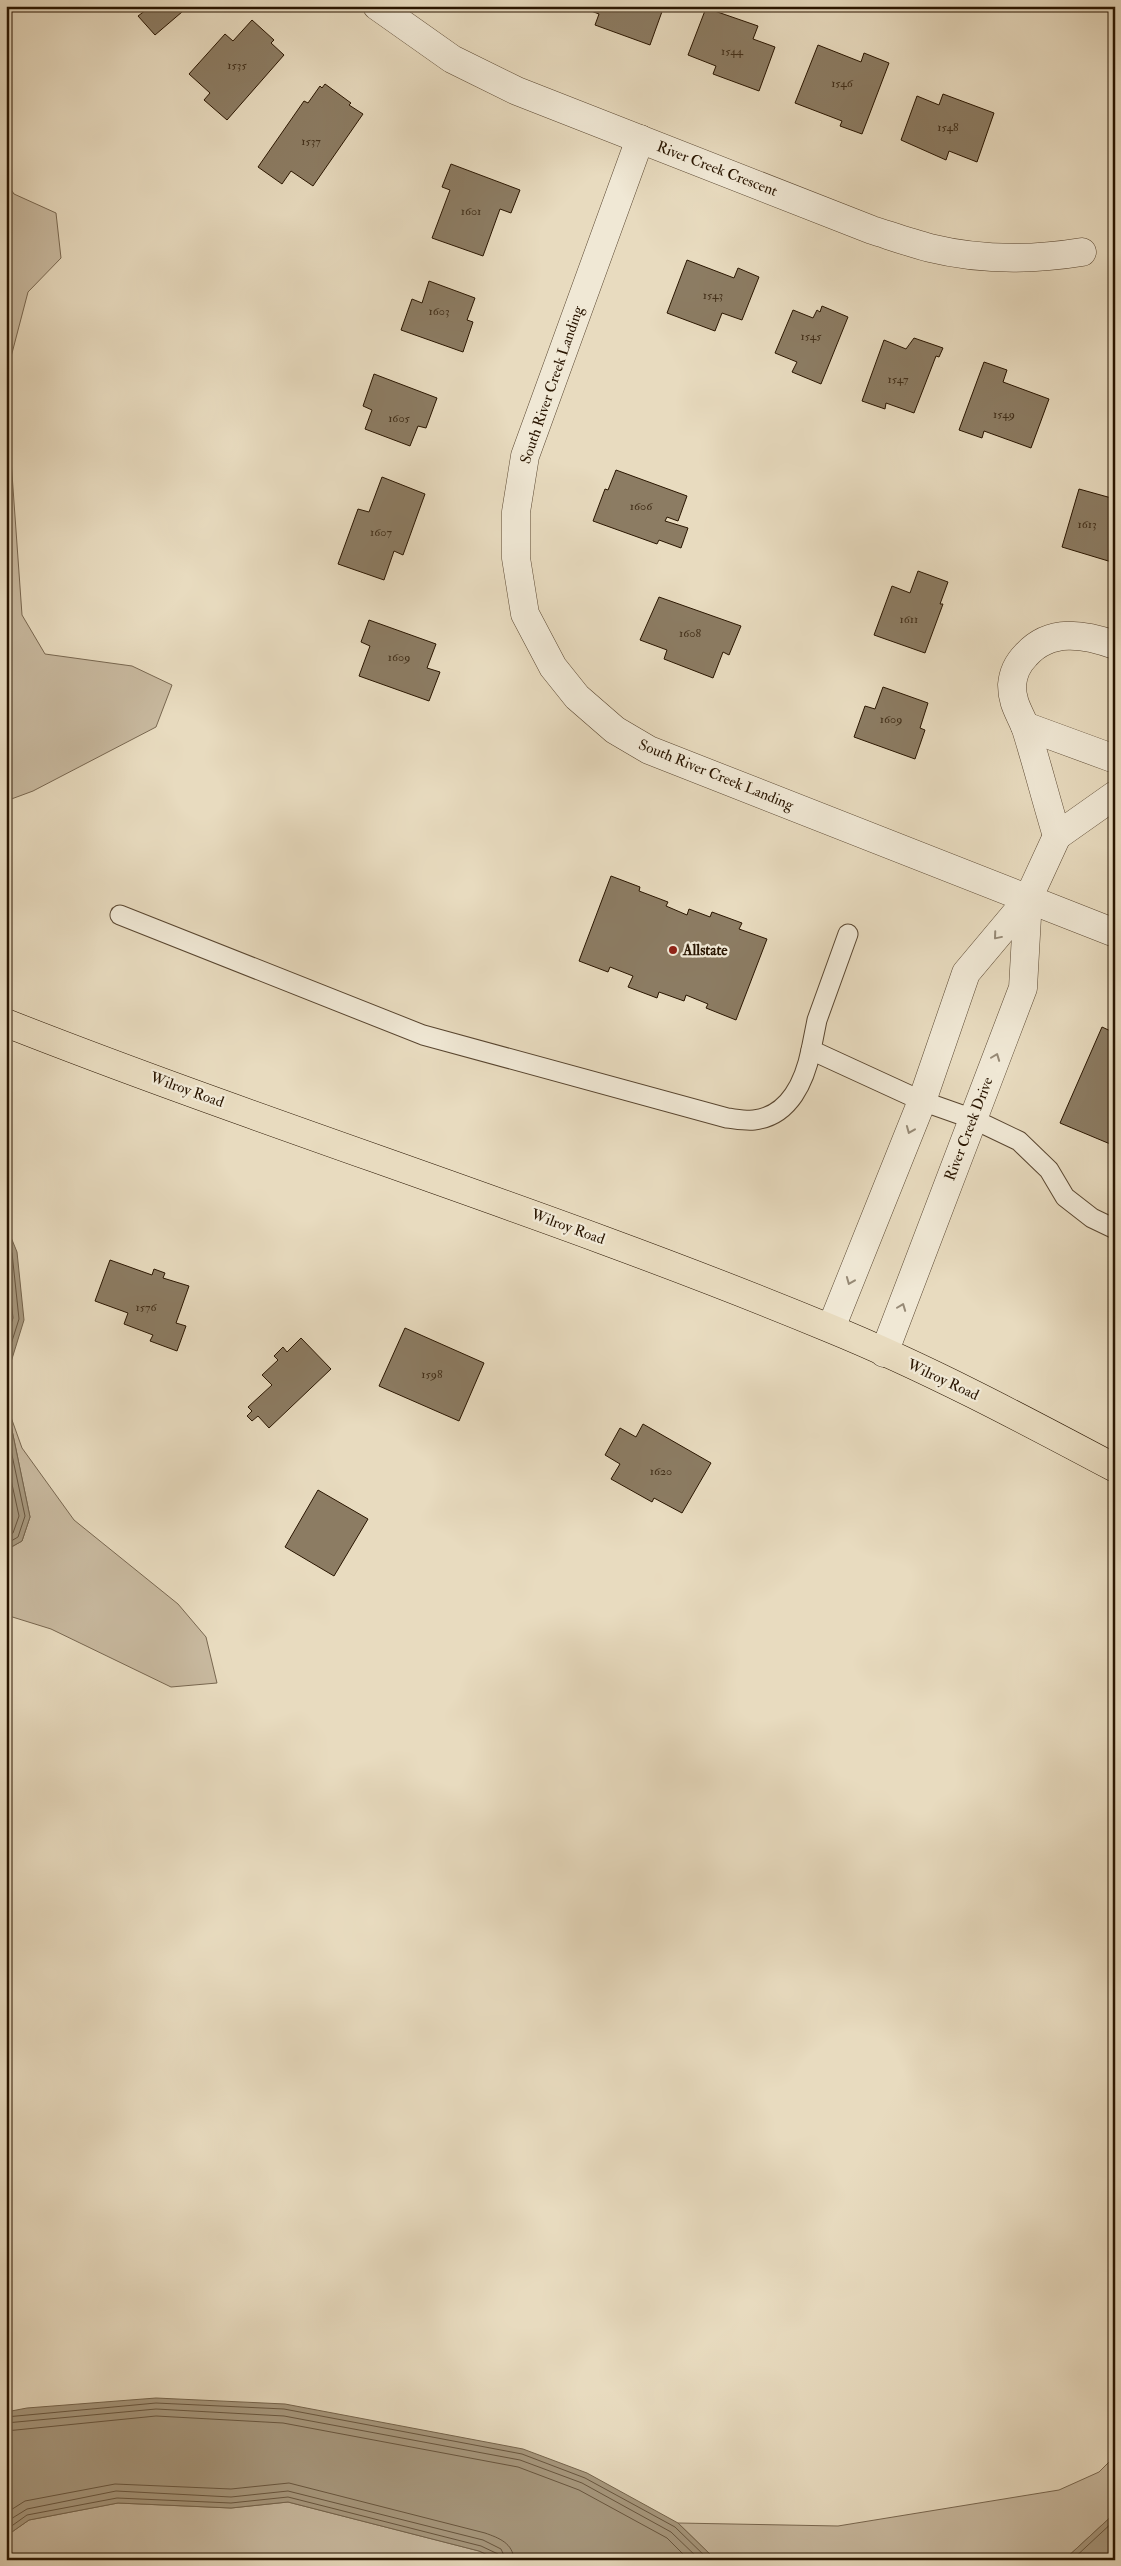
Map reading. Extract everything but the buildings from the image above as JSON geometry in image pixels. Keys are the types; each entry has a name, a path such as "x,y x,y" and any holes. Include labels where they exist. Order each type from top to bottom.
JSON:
{"main road":[{"name":"Wilroy Road","path":"6,1023 619,1246 831,1328 1003,1409 1115,1468"}],"street":[{"name":"River Creek Crescent","path":"376,6 460,63 517,91 872,230 932,248 993,257 1055,256 1082,252"},
{"name":"South River Creek Landing","path":"640,139 525,456 516,512 516,558 525,614 553,666 577,697 615,730 649,750 1115,933"},
{"path":"1115,645 1079,636 1056,635 1035,645 1019,663 1012,686 1015,709 1025,726 1057,836 1115,795"},
{"path":"1025,726 1115,759"},
{"name":"River Creek Drive","path":"831,1328 922,1101 966,973 1028,899 1057,836"},
{"name":"River Creek Drive","path":"884,1353 1023,988 1028,899"}],"lane":[{"path":"120,915 423,1035 727,1118 755,1120 777,1113 794,1095 806,1076 817,1020 848,934"},
{"path":"811,1050 922,1101 973,1119 1019,1141 1049,1170 1065,1197 1092,1218 1115,1229"}],"shaded area":[{"path":"6,182 14,194 56,213 61,258 28,292 6,376"},
{"path":"6,389 22,615 45,654 132,666 172,685 156,727 33,791 6,801"},
{"path":"7,1406 22,1448 74,1520 178,1604 206,1637 217,1683 171,1687 51,1629 6,1615 6,1550 22,1541 30,1517"},
{"path":"1115,2456 1115,2513 1064,2560 716,2560 678,2523 838,2526 1059,2490 1099,2472"},
{"path":"288,2502 479,2551 499,2560 6,2560 6,2543 9,2534 29,2520 118,2503 231,2508"}],"water":[{"path":"6,1225 17,1252 24,1320 11,1362 7,1406 30,1517 22,1541 6,1550"},
{"path":"156,2398 285,2404 523,2449 587,2473 678,2523 716,2560 499,2560 479,2551 288,2502 231,2508 118,2503 29,2520 9,2534 6,2543 6,2412 27,2408"},
{"path":"1115,2513 1115,2548 1104,2560 1064,2560"}],"place":[{"name":"Allstate","path":"673,950"}]}
